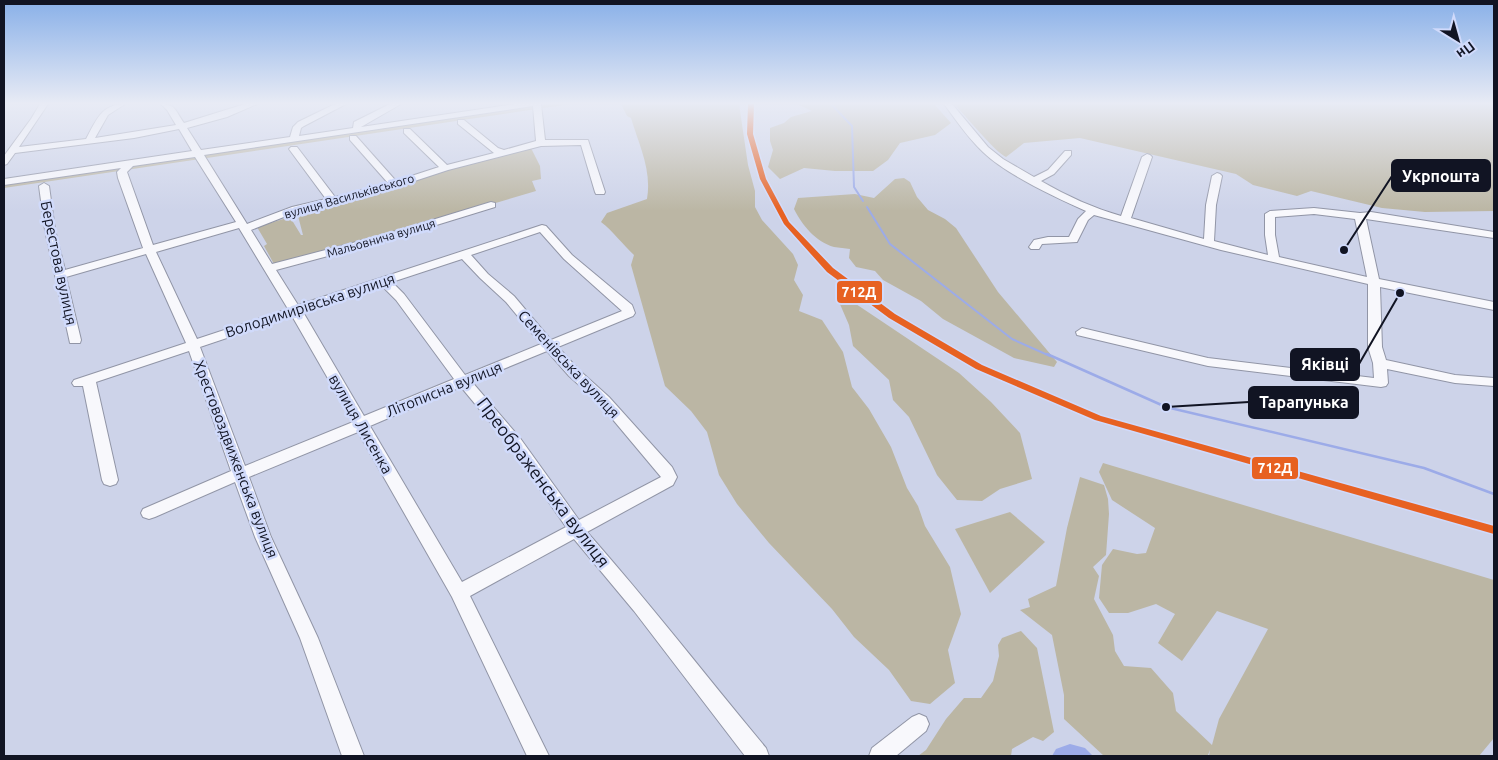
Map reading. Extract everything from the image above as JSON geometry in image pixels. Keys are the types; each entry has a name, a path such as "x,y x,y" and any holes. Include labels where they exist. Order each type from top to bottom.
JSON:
{"street":[{"path":"4,162 21,139"},
{"path":"12,151 99,139"},
{"name":"вулиця Лисенка","path":"189,139 295,310 458,593 538,756"},
{"path":"4,182 285,139"},
{"path":"360,139 394,184"},
{"path":"416,139 445,168"},
{"path":"482,139 495,150 502,152"},
{"path":"977,139 1000,161 1034,181 1092,210 1208,243 1274,259 1374,282 1494,306"},
{"name":"вулиця Васильківського","path":"60,275 243,226 296,209 360,195 502,152 544,143 580,140 585,142 600,192"},
{"path":"294,149 330,196 331,200"},
{"path":"1034,181 1051,172 1068,153"},
{"path":"1124,220 1146,157"},
{"name":"Хрестовоздвиженська вулиця","path":"130,163 122,172 150,251 193,344 263,537 309,638 353,756"},
{"path":"1208,243 1211,205 1217,176"},
{"name":"Берестова вулиця","path":"44,186 50,230 75,340"},
{"name":"Мальовнича вулиця","path":"270,268 386,237 490,205"},
{"path":"1035,247 1038,242 1048,240 1073,240 1083,219 1092,210"},
{"path":"1274,259 1270,235 1270,214 1314,211 1360,216 1370,215 1494,236"},
{"path":"1082,332 1208,362 1381,383 1380,363 1375,347 1374,282 1360,216"},
{"name":"Володимирівська вулиця","path":"110,480 84,381 542,228 568,257 628,308 629,312"},
{"name":"Семенівська вулиця","path":"465,254 484,276 510,299 574,373 604,400 669,477 667,481 643,495 576,530"},
{"name":"Преображенська вулиця","path":"384,281 400,296 464,382 516,442 569,517 576,530 640,605 667,642 758,756"},
{"name":"Літописна вулиця","path":"150,513 629,312"},
{"path":"1380,363 1455,379 1494,382"},
{"path":"458,593 576,530"},
{"path":"880,756 919,724"}],"shaded area":[{"path":"308,139 332,139 4,188 4,184"},
{"path":"638,139 744,139 748,165 755,191 755,207 762,220 793,254 798,265 794,280 803,295 799,311 822,320 843,352 852,387 869,409 891,447 907,488 918,506 925,526 950,567 961,614 948,650 955,683 930,704 911,701 889,670 854,637 832,609 769,543 737,504 719,475 707,432 691,411 665,386 631,265 634,255 601,222 607,213 647,199 648,178"},
{"path":"770,139 915,139 900,143 888,160 873,171 835,171 804,168 780,179 768,167 773,150"},
{"path":"986,139 1064,139 1024,143 1006,157"},
{"path":"1086,139 1494,139 1494,211 1425,212 1382,208 1311,191 1297,196 1253,185 1236,174"},
{"path":"530,146 540,166 541,179 532,181 536,191 391,234 274,264 264,246 267,244 257,227 290,217 301,235 303,235 297,212"},
{"path":"904,178 910,182 917,197 928,210 945,219 956,228 998,292 1057,362 1054,367 1014,358 943,319 921,301 883,280 875,271 856,267 849,258 850,249 834,247 821,241 805,227 794,209 798,198 855,194 874,198 895,179"},
{"path":"841,294 959,373 991,402 1020,433 1032,479 1000,489 982,501 957,500 937,475 909,417 893,400 889,380 853,346 849,325 836,295"},
{"path":"1103,463 1494,580 1494,738 1479,756 1209,756 1210,750 1208,755 1104,756 1064,719 1064,695 1052,635 1020,610 1030,607 1028,599 1056,586 1067,528 1080,477 1104,485 1108,499 1109,514 1106,555 1093,567 1099,576 1094,599 1113,635 1115,651 1124,666 1151,668 1173,693 1176,711 1212,745 1219,719 1268,629 1217,611 1182,661 1158,643 1175,614 1156,604 1128,613 1109,613 1099,598 1102,565 1113,549 1137,554 1146,553 1155,528 1112,500 1099,472"},
{"path":"1010,512 1045,542 990,593 955,529"},
{"path":"1021,631 1037,648 1054,732 1043,741 1033,737 1012,749 1011,756 918,756 926,750 946,719 964,698 981,698 993,681 999,656 998,645 1002,638"}],"water":[{"path":"1070,744 1085,748 1093,756 1052,756 1056,749"}],"waterway":[{"path":"852,139 854,187 863,201"},
{"path":"867,207 890,244 1012,339 1050,356"},
{"path":"1047,354 1166,407 1424,468 1494,494"}],"transit line":[{"name":"712Д","path":"752,139 763,179 786,223 830,270 892,316 979,367 1098,418 1494,530"}],"place":[{"name":"Укрпошта","path":"1344,250"},
{"name":"Яківці","path":"1400,293"},
{"name":"Тарапунька","path":"1166,407"}]}
